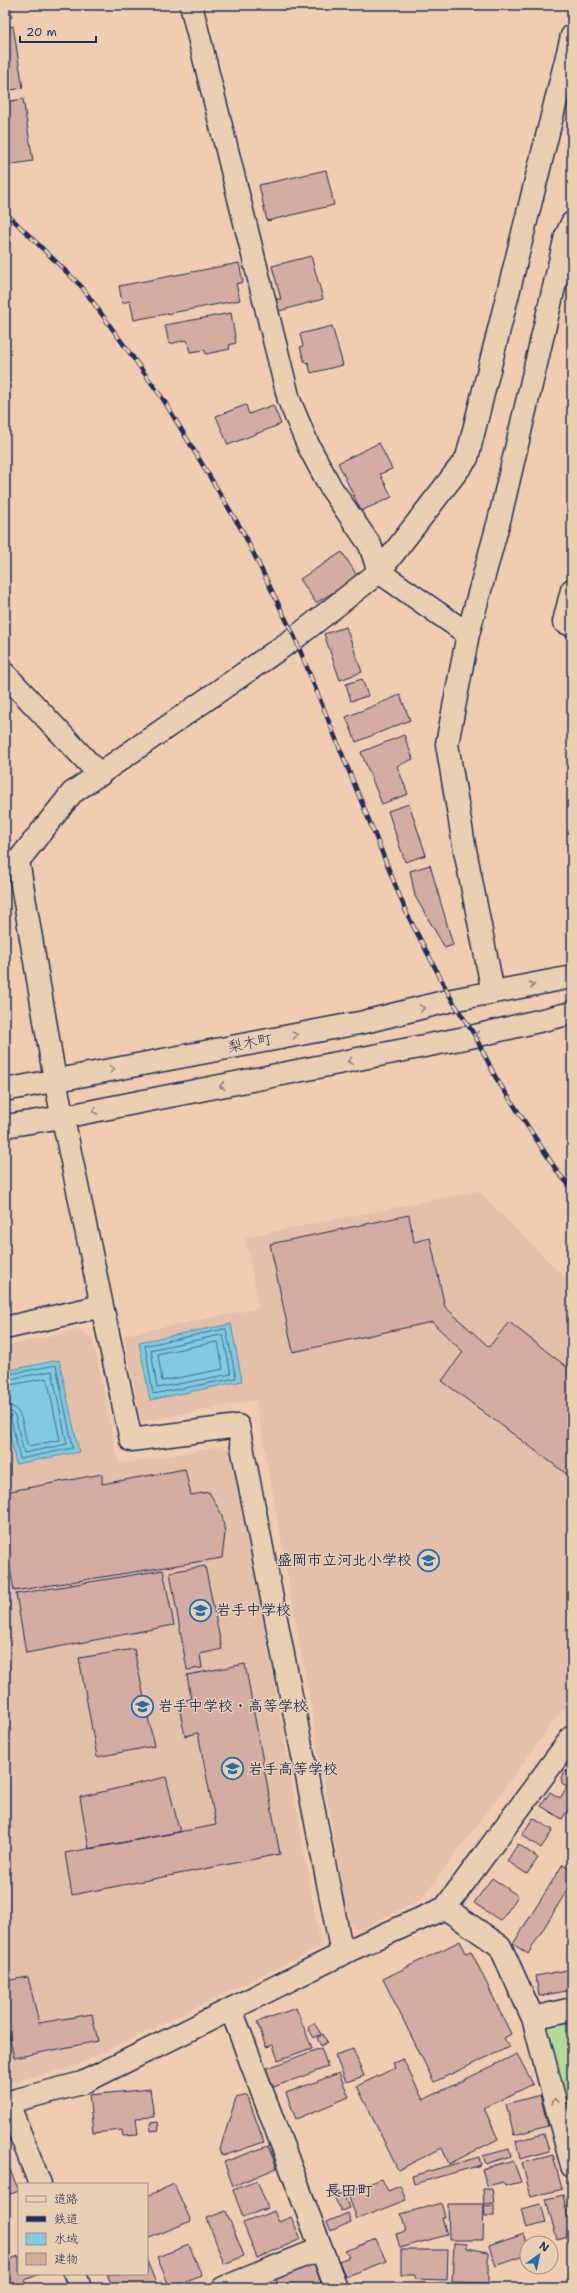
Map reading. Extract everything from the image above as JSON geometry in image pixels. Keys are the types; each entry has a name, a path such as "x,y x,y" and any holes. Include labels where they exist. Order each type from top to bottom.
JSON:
{"street":[{"path":"191,5 289,400 308,445 331,488 370,545 379,572 468,634"},
{"path":"342,1954 238,1426 131,1440 55,1080 18,861 72,793 100,775 295,638 379,572 467,458 572,36"},
{"path":"493,992 464,845 447,744 468,634 500,517 566,236 572,223"},
{"path":"572,590 564,622 572,625"},
{"path":"5,674 100,775"},
{"name":"梨木町","path":"5,1090 364,1022 493,992 572,977"},
{"path":"5,1126 63,1117 475,1036 572,1013"},
{"path":"5,1328 102,1306"},
{"path":"40,2183 7,2103 82,2083 342,1954 445,1908 572,1736"},
{"path":"445,1908 500,1946 533,2018 572,2166"},
{"path":"231,2009 336,2288"},
{"path":"533,2018 572,2009"},
{"path":"223,2288 320,2248"},
{"path":"75,2275 80,2288"}],"shaded area":[{"name":"盛岡市立河北小学校","path":"478,1191 572,1285 572,1697 422,1899 358,1931 349,1922 256,1400 141,1422 124,1335 259,1308 245,1237"},
{"name":"岩手中学校・高等学校","path":"79,1329 93,1339 119,1464 223,1446 234,1453 321,1947 73,2067 5,2084 5,1346"}],"green space":[{"path":"572,2018 572,2126 546,2029 550,2023"}],"water":[{"path":"231,1324 242,1381 150,1400 139,1342"},
{"path":"59,1360 79,1452 16,1464 5,1412 5,1371"}],"building":[{"path":"5,5 10,5 12,17 5,18"},
{"path":"13,26 23,88 5,91 5,28"},
{"path":"23,99 33,161 7,165 5,151 5,102"},
{"path":"326,170 334,205 267,221 259,185"},
{"path":"311,256 323,299 279,311 275,299 281,299 272,266"},
{"path":"239,263 243,282 236,284 240,300 134,320 130,301 122,303 119,286"},
{"path":"231,313 236,343 229,345 230,349 206,354 205,350 190,352 187,340 169,344 165,325"},
{"path":"332,326 343,365 311,373 308,362 305,363 300,347 303,346 300,334"},
{"path":"246,405 249,414 273,405 281,424 228,445 216,416"},
{"path":"379,443 392,469 380,474 392,497 361,511 338,463"},
{"path":"342,552 358,577 316,603 300,579"},
{"path":"346,627 362,672 340,680 324,634"},
{"path":"362,679 368,696 351,701 346,684"},
{"path":"400,695 410,720 356,742 346,717"},
{"path":"404,735 413,759 397,766 408,794 382,804 361,752"},
{"path":"409,804 426,855 405,862 388,811"},
{"path":"430,865 453,945 445,948 415,896 410,871"},
{"path":"409,1215 414,1242 430,1238 445,1307 489,1347 509,1322 572,1371 572,1478 442,1381 463,1352 432,1322 293,1352 270,1244"},
{"path":"185,1469 191,1495 209,1492 222,1515 225,1533 222,1558 14,1591 5,1540 5,1492 102,1474 102,1484"},
{"path":"205,1566 222,1649 200,1654 202,1668 187,1670 170,1572"},
{"path":"163,1570 174,1625 26,1653 16,1594"},
{"path":"134,1649 154,1746 97,1757 79,1658"},
{"path":"245,1664 280,1854 72,1895 65,1853 216,1825 198,1733 185,1736 178,1702 191,1699 187,1675"},
{"path":"572,1771 572,1803 562,1819 541,1806 550,1792 560,1798 567,1787 562,1783 561,1778 564,1772"},
{"path":"166,1777 180,1832 89,1849 80,1797"},
{"path":"533,1818 553,1830 541,1848 522,1835"},
{"path":"518,1844 538,1858 527,1874 507,1861"},
{"path":"563,1864 572,1870 572,1882 528,1954 513,1944"},
{"path":"492,1878 518,1896 501,1921 474,1903"},
{"path":"460,1941 466,1953 471,1951 511,2034 504,2038 509,2047 434,2082 383,1979"},
{"path":"572,1969 572,1990 539,1996 536,1976"},
{"path":"28,1977 39,2023 92,2014 98,2041 14,2058 5,2016 5,1981"},
{"path":"296,2008 312,2048 278,2060 273,2045 266,2047 257,2022"},
{"path":"314,2023 321,2034 314,2038 308,2028"},
{"path":"323,2034 327,2042 321,2046 317,2038"},
{"path":"321,2048 328,2067 271,2088 265,2069"},
{"path":"353,2049 364,2076 346,2082 335,2055"},
{"path":"517,2054 533,2084 484,2108 498,2139 449,2164 442,2148 398,2170 357,2086 395,2068 393,2063 403,2059 423,2100"},
{"path":"339,2073 349,2097 296,2119 286,2093"},
{"path":"150,2089 154,2117 136,2118 138,2135 123,2136 122,2130 93,2133 89,2095"},
{"path":"247,2095 264,2142 223,2156 220,2149 236,2098"},
{"path":"540,2095 548,2126 514,2135 506,2104"},
{"path":"158,2122 159,2130 151,2131 150,2123"},
{"path":"544,2134 549,2151 520,2159 516,2141"},
{"path":"268,2146 277,2168 233,2186 224,2162"},
{"path":"509,2149 511,2156 486,2164 483,2156"},
{"path":"553,2155 562,2189 531,2197 522,2163"},
{"path":"479,2157 481,2165 414,2184 412,2176"},
{"path":"513,2160 521,2182 505,2186 503,2182 487,2186 482,2169"},
{"path":"7,2163 18,2191 5,2196 5,2164"},
{"path":"382,2179 388,2191 400,2186 406,2200 357,2219 347,2192"},
{"path":"257,2181 268,2208 243,2217 233,2190"},
{"path":"174,2184 191,2221 148,2239 148,2196"},
{"path":"483,2189 492,2189 494,2203 484,2204"},
{"path":"343,2193 349,2208 341,2211 334,2196"},
{"path":"563,2195 572,2236 559,2239 559,2235 556,2235 546,2199"},
{"path":"441,2203 445,2217 442,2217 447,2235 400,2248 396,2234 406,2231 401,2214"},
{"path":"448,2204 484,2204 483,2240 449,2240"},
{"path":"541,2204 546,2223 526,2228 521,2209"},
{"path":"494,2205 494,2216 485,2216 484,2206"},
{"path":"226,2211 244,2256 224,2264 207,2218"},
{"path":"274,2211 279,2222 291,2217 301,2239 257,2258 243,2223"},
{"path":"348,2213 351,2222 331,2231 327,2222"},
{"path":"519,2236 519,2258 496,2266 489,2246"},
{"path":"376,2239 386,2261 345,2277 339,2261 349,2257 345,2251"},
{"path":"454,2243 467,2244 467,2248 488,2252 488,2283 452,2282"},
{"path":"189,2245 202,2276 170,2288 157,2257"},
{"path":"401,2250 448,2250 447,2280 415,2279 415,2275 401,2275"},
{"path":"18,2256 18,2275 38,2275 25,2280 28,2288 5,2288 5,2261"},
{"path":"148,2263 158,2288 113,2288 107,2275 148,2275"},
{"path":"314,2263 323,2288 279,2288 275,2277"}],"railway":[{"path":"5,212 82,287 163,399 243,532 295,638 407,914 452,1000 475,1036 496,1078 559,1174 572,1188"}],"place":[{"name":"盛岡市立河北小学校","path":"428,1560"},
{"name":"岩手中学校","path":"200,1610"},
{"name":"岩手中学校・高等学校","path":"142,1706"},
{"name":"岩手高等学校","path":"233,1769"}],"district":[{"name":"長田町","path":"349,2190"}]}
